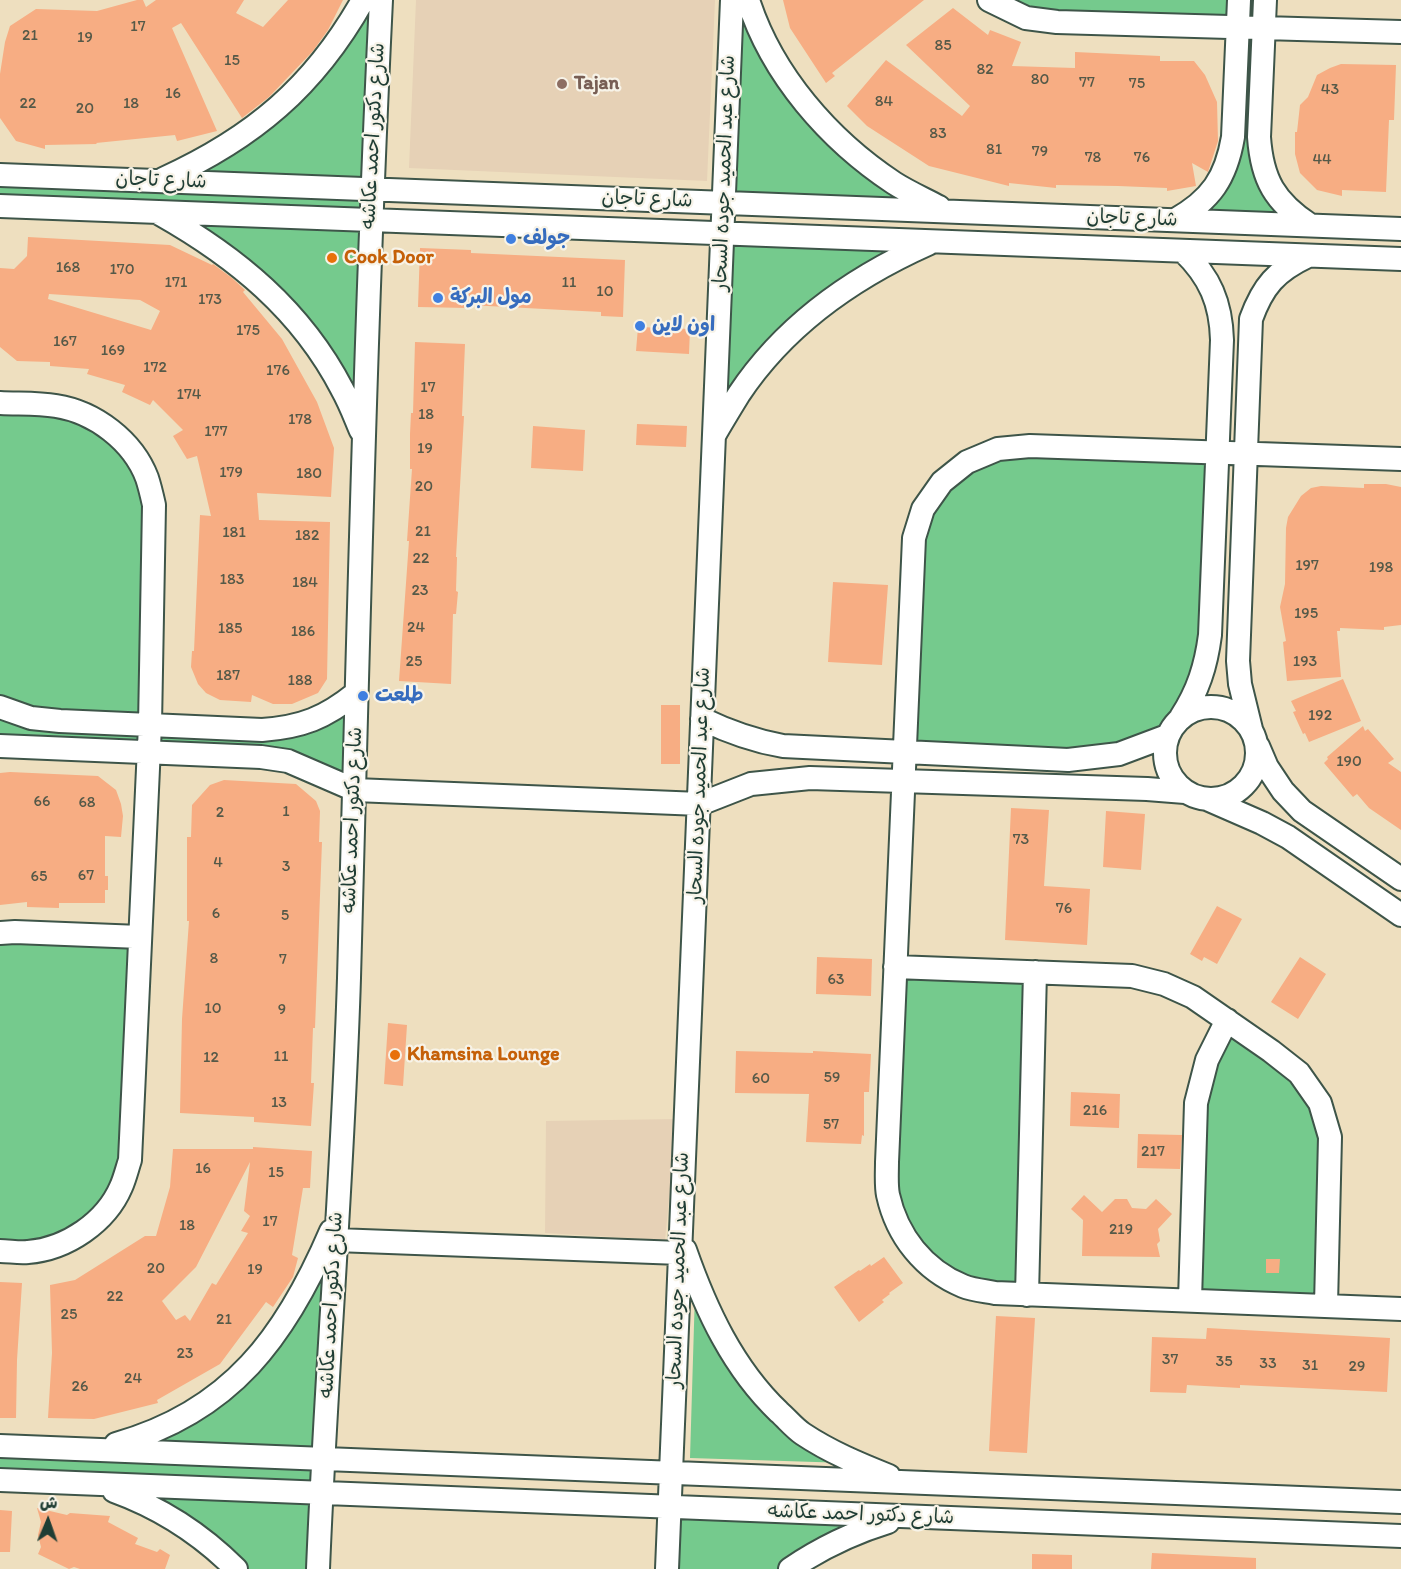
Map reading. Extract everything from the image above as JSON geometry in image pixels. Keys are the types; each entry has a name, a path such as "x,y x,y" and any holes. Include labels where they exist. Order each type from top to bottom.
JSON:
{"street":[{"path":"158,181 210,156 240,138 277,110 310,77 339,41 363,0"},
{"name":"شارع دكتور احمد عكاشه","path":"318,1569 347,1014 371,189 381,0"},
{"name":"شارع عبد الحميد جوده السحار","path":"667,1569 732,0"},
{"path":"748,0 777,63 810,109 849,150 895,184 945,210"},
{"path":"989,0 1026,18 1057,22 1401,32"},
{"path":"1175,220 1194,210 1209,195 1221,178 1229,158 1233,137 1239,0"},
{"path":"1265,0 1260,158 1277,198 1292,213 1310,225"},
{"path":"0,163 23,176"},
{"name":"شارع تاجان","path":"0,175 1401,229"},
{"path":"111,210 112,179"},
{"path":"0,217 10,206"},
{"name":"شارع تاجان","path":"10,206 1401,260"},
{"path":"156,212 210,244 244,268 282,304 314,344 342,388 363,435"},
{"path":"1066,246 1067,216"},
{"path":"715,435 740,392 771,353 806,318 879,267 933,241"},
{"path":"1183,251 1198,265 1209,282 1222,320 1218,453 1210,635 1202,678 1193,698 1167,736 1164,751 1167,767 1174,781 1185,792 1262,823 1288,837 1401,915"},
{"path":"1207,799 1235,793 1247,783 1258,756 1240,684 1238,661 1251,319 1259,298 1271,280 1288,266 1308,256"},
{"path":"0,403 56,406 85,414 111,429 131,451 146,476 154,505 150,725 130,1160 121,1188 105,1212 84,1232 58,1245 29,1252 0,1251"},
{"path":"1401,459 1030,446 998,450 967,462 942,482 923,509 914,538 887,1162 888,1194 897,1224 914,1251 937,1272 964,1287 995,1293 1401,1309"},
{"path":"0,707 31,718 150,725 288,728 321,717 336,709 356,693"},
{"path":"1181,717 1199,708 1219,707 1238,714 1254,735 1267,768 1283,791 1302,811 1401,879"},
{"path":"702,719 728,732 755,741 783,746 1068,760 1119,754 1167,736"},
{"path":"0,746 261,757 288,761 354,790 700,804 751,784 810,778 1185,792"},
{"path":"0,933 141,937"},
{"path":"895,968 1132,976 1164,984 1193,997 1271,1051 1299,1073 1320,1103 1330,1137 1326,1305"},
{"path":"1027,1294 1035,972"},
{"path":"1190,1300 1196,1103 1207,1060 1227,1020"},
{"path":"97,1450 145,1436 190,1415 231,1385 266,1348 293,1306 318,1262 338,1216"},
{"path":"336,1240 680,1245 699,1292 720,1334 759,1393 801,1433 851,1461 905,1482"},
{"name":"شارع دكتور احمد عكاشه","path":"0,1446 1401,1502"},
{"name":"شارع دكتور احمد عكاشه","path":"0,1480 1401,1536"},
{"path":"96,1484 139,1500 179,1522 216,1549 236,1569"},
{"path":"1193,1528 1196,1494"},
{"path":"790,1569 818,1550 860,1531 904,1517"}],"shaded area":[{"name":"Tajan","path":"416,0 715,0 707,181 409,168"},
{"path":"677,1119 665,1240 545,1233 546,1121"}],"green space":[{"path":"381,0 363,435 281,304 156,211 0,205 0,163 5,167 158,181 201,162 339,41"},
{"path":"732,0 810,109 945,210 724,203"},
{"path":"989,0 1265,0 1259,137 1292,213 1175,220 1221,178 1237,27 1057,22"},
{"path":"723,233 933,241 806,318 715,435"},
{"path":"0,403 85,414 146,476 150,725 262,730 356,693 355,790 312,772 0,746"},
{"path":"998,449 1218,453 1210,635 1181,717 1167,736 1119,754 905,752 923,509"},
{"path":"0,933 140,937 130,1160 84,1232 0,1251"},
{"path":"895,967 1035,972 1027,1295 965,1287 897,1224"},
{"path":"1227,1020 1320,1103 1326,1305 1190,1300 1196,1103"},
{"path":"338,1216 319,1569 236,1569 139,1500 0,1480 0,1447 97,1450 231,1385"},
{"path":"695,1292 721,1347 847,1463 690,1458"},
{"path":"669,1508 904,1517 790,1569 667,1569"}],"building":[{"path":"143,0 146,7 156,0 244,0 236,13 263,27 288,0 343,0 328,30 313,51 269,97 242,118 181,23 172,28 217,131 177,141 175,135 97,144 45,145 45,149 16,141 0,118 0,74 10,26 36,9 97,11"},
{"path":"783,0 924,0 832,73 835,76 826,83 790,28"},
{"path":"953,8 988,35 990,30 1021,42 1012,66 1075,68 1075,52 1160,56 1160,61 1194,61 1205,75 1217,102 1218,141 1208,172 1192,163 1196,186 1167,191 1167,188 1118,186 1056,185 1056,188 1009,183 1009,186 929,166 867,126 847,106 886,60 962,116 970,106 906,45"},
{"path":"1341,64 1396,65 1394,120 1389,120 1386,192 1342,190 1342,196 1317,190 1300,173 1295,154 1295,132 1297,132 1300,105 1308,97 1317,75"},
{"path":"28,237 170,245 213,264 232,278 245,290 243,292 282,339 317,402 334,448 331,497 257,493 259,520 330,522 327,679 318,693 292,704 273,704 252,695 251,702 220,700 206,693 198,684 191,667 192,651 194,651 200,515 211,516 197,456 187,459 173,436 183,430 153,400 150,405 122,392 125,385 87,374 89,369 50,366 50,362 17,361 0,347 0,268 14,269 27,256","holes":["49,294 140,300 160,311 151,330 48,299"]},
{"path":"420,248 471,250 471,253 625,260 623,317 601,316 601,312 469,305 468,308 418,307"},
{"path":"638,327 690,329 689,354 636,351"},
{"path":"415,342 465,344 462,416 464,416 456,557 456,591 458,592 456,614 453,614 451,684 399,681 409,541 407,541 412,469 410,469 410,434 411,413 413,413"},
{"path":"637,424 687,426 686,447 636,445"},
{"path":"533,426 585,430 583,471 531,468"},
{"path":"1364,484 1401,487 1401,625 1384,627 1384,630 1340,628 1340,631 1337,631 1341,677 1287,681 1283,642 1286,641 1280,607 1285,584 1288,517 1301,496 1311,488 1321,486 1364,488"},
{"path":"833,582 888,585 882,665 828,662"},
{"path":"1343,679 1361,721 1309,742 1293,712 1296,711 1291,701"},
{"path":"661,705 680,705 680,764 661,764"},
{"path":"1363,726 1365,731 1368,729 1394,759 1388,763 1401,772 1401,830 1369,808 1357,794 1353,797 1324,763 1327,757"},
{"path":"0,773 98,776 116,790 123,816 121,837 105,836 105,876 108,876 108,890 105,890 105,903 59,903 59,908 27,907 27,902 0,905"},
{"path":"224,780 296,784 316,801 320,811 319,842 322,842 311,1126 254,1122 254,1117 180,1113 182,1019 189,921 187,921 187,837 191,837 192,805 210,785"},
{"path":"1011,808 1049,810 1044,886 1090,889 1087,945 1005,940"},
{"path":"1106,811 1145,814 1141,870 1103,867"},
{"path":"1217,906 1242,919 1217,964 1204,957 1202,961 1190,954"},
{"path":"817,957 872,959 871,996 816,994"},
{"path":"1300,957 1326,974 1298,1019 1271,1002"},
{"name":"Khamsina Lounge","path":"388,1023 407,1025 403,1086 384,1084"},
{"path":"736,1051 871,1054 869,1092 864,1092 864,1136 862,1135 861,1144 806,1142 809,1094 735,1093"},
{"path":"1071,1092 1120,1094 1119,1128 1070,1126"},
{"path":"1138,1134 1182,1135 1180,1169 1137,1168"},
{"path":"253,1147 312,1151 310,1188 303,1188 292,1255 298,1258 293,1277 273,1307 266,1302 220,1364 157,1400 158,1403 94,1419 48,1418 52,1353 50,1285 75,1280 145,1236 156,1236 170,1187 173,1149 253,1149","holes":["250,1162 244,1211 250,1216 241,1231 248,1233 216,1285 212,1283 190,1321 185,1315 176,1320 162,1301 196,1267"]},
{"path":"1084,1195 1102,1212 1115,1199 1127,1199 1132,1208 1146,1209 1156,1199 1172,1214 1158,1229 1160,1241 1157,1244 1160,1257 1082,1256 1083,1220 1071,1209"},
{"path":"884,1257 903,1283 889,1293 882,1300 884,1302 859,1322 834,1287"},
{"path":"1266,1259 1280,1259 1279,1273 1266,1273"},
{"path":"0,1282 22,1283 16,1418 0,1418"},
{"path":"996,1316 1035,1318 1027,1453 989,1451"},
{"path":"1207,1328 1390,1338 1387,1392 1240,1385 1240,1388 1187,1385 1186,1393 1150,1392 1152,1337 1206,1339"},
{"path":"37,1508 67,1515 70,1513 110,1516 108,1522 138,1538 135,1544 157,1552 160,1549 170,1555 165,1569 80,1569 74,1567 69,1569 38,1554 41,1547 38,1535 41,1522"},
{"path":"0,1510 12,1511 10,1552 0,1552"},
{"path":"1152,1553 1256,1558 1256,1569 1151,1569"},
{"path":"1032,1554 1072,1555 1072,1569 1032,1569"}],"place":[{"name":"Tajan","path":"562,84"},
{"name":"جولف","path":"511,239"},
{"name":"Cook Door","path":"332,258"},
{"name":"مول البركة","path":"438,298"},
{"name":"اون لاين","path":"640,326"},
{"name":"طلعت","path":"363,696"},
{"name":"Khamsina Lounge","path":"395,1055"}]}
